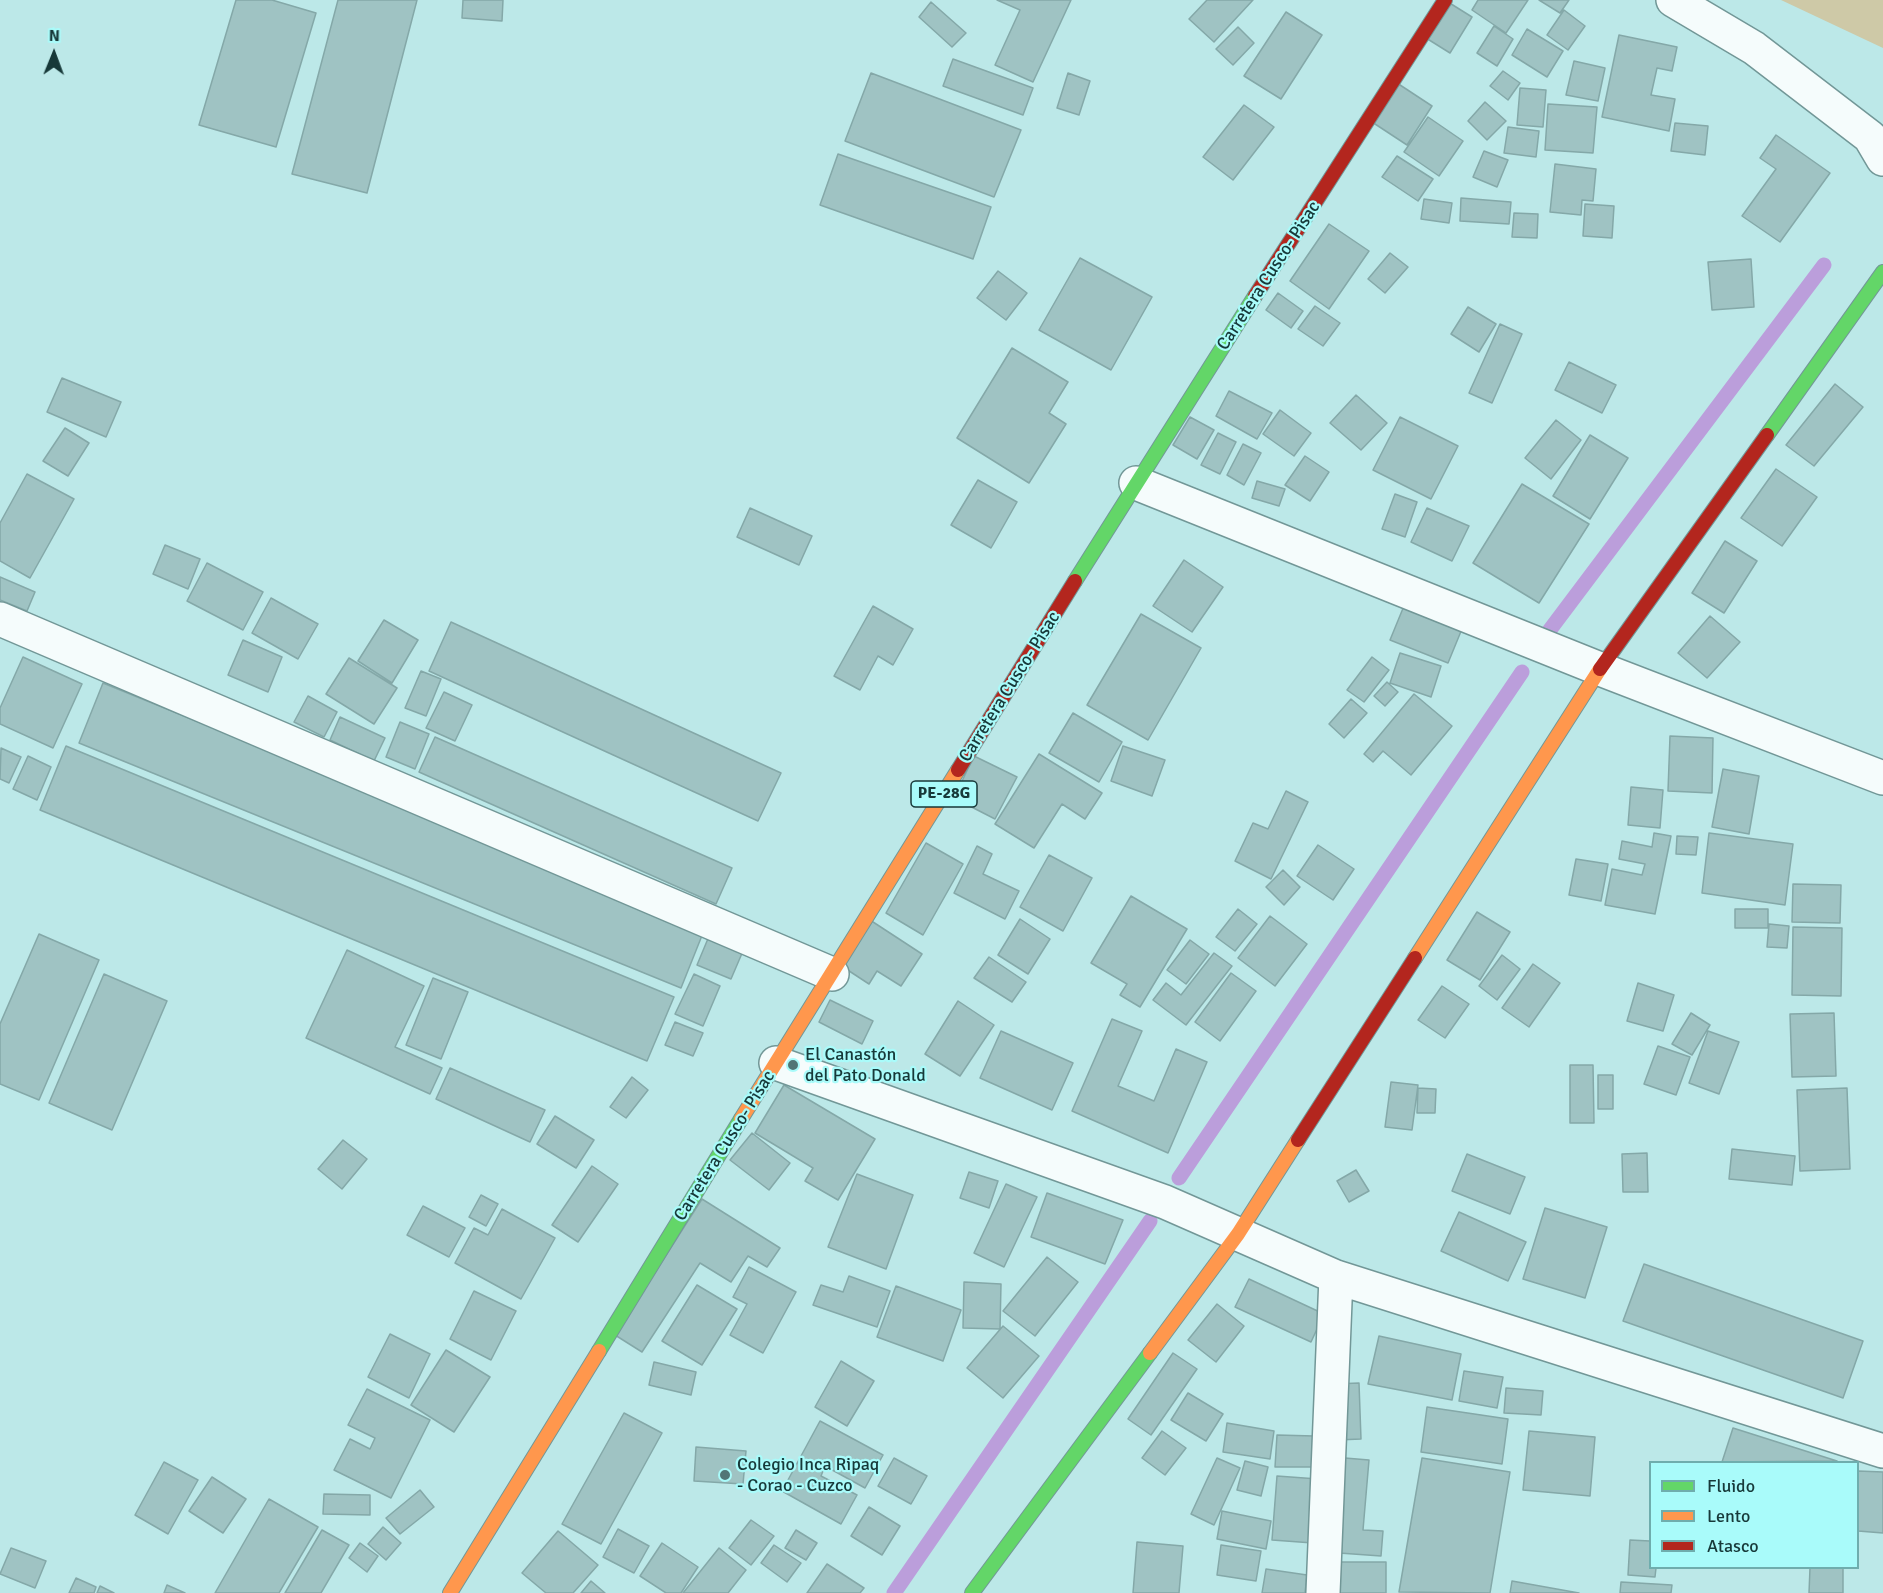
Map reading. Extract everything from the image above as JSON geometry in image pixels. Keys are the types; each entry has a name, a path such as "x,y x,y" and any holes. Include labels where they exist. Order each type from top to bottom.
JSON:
{"main road":[{"name":"Carretera Cusco- Pisac","path":"450,1593 1136,483 1444,0"},
{"path":"972,1593 1238,1234 1600,669 1883,272"}],"street":[{"path":"1673,0 1754,48 1879,136"},
{"path":"1136,483 1600,669 1883,778"},
{"path":"0,619 832,974"},
{"path":"776,1063 1165,1202 1336,1277 1883,1451"},
{"path":"1323,1593 1336,1277"}],"shaded area":[{"path":"1781,0 1883,0 1883,48"}],"building":[{"path":"236,0 272,0 316,13 276,147 199,125"},
{"path":"338,0 417,0 367,193 292,174"},
{"path":"463,0 503,0 502,21 462,18"},
{"path":"997,0 1071,0 1033,82 995,65 1020,10"},
{"path":"1207,0 1253,0 1214,42 1189,19"},
{"path":"1478,0 1528,0 1506,33 1472,10"},
{"path":"1539,0 1569,0 1560,13"},
{"path":"931,2 966,33 952,47 919,17"},
{"path":"1448,2 1472,17 1450,53 1426,38"},
{"path":"1564,10 1585,26 1568,50 1547,35"},
{"path":"1286,12 1322,35 1281,99 1244,76"},
{"path":"1494,26 1513,39 1497,66 1477,53"},
{"path":"1238,27 1254,43 1233,65 1216,49"},
{"path":"1527,29 1563,51 1547,77 1512,55"},
{"path":"1619,35 1677,47 1672,71 1657,68 1651,95 1675,99 1669,131 1602,117"},
{"path":"953,59 1033,88 1023,115 943,86"},
{"path":"1574,61 1605,68 1598,101 1566,95"},
{"path":"1503,71 1520,83 1508,100 1490,86"},
{"path":"871,73 1021,130 994,197 845,141"},
{"path":"1068,73 1090,81 1079,115 1057,108"},
{"path":"1397,83 1432,106 1407,145 1372,122"},
{"path":"1520,88 1546,90 1543,127 1517,125"},
{"path":"1485,102 1506,121 1487,140 1468,121"},
{"path":"1548,104 1597,107 1593,153 1545,150"},
{"path":"1244,105 1274,127 1233,180 1203,157"},
{"path":"1428,117 1463,141 1439,176 1404,152"},
{"path":"1675,123 1708,126 1705,155 1671,151"},
{"path":"1508,127 1539,131 1536,157 1504,153"},
{"path":"1776,135 1830,173 1780,242 1742,216 1776,169 1760,158"},
{"path":"1484,151 1508,160 1497,187 1473,177"},
{"path":"838,154 991,207 973,259 820,205"},
{"path":"1397,156 1433,179 1418,201 1382,177"},
{"path":"1555,164 1596,169 1593,201 1582,200 1581,215 1550,212"},
{"path":"1461,198 1511,202 1509,224 1460,221"},
{"path":"1424,199 1452,203 1449,223 1421,219"},
{"path":"1585,204 1614,206 1612,238 1583,236"},
{"path":"1514,213 1538,214 1537,238 1512,237"},
{"path":"1329,224 1369,251 1329,309 1290,281"},
{"path":"1390,253 1408,267 1385,293 1368,279"},
{"path":"1080,258 1152,297 1111,370 1039,330"},
{"path":"1751,259 1754,307 1712,310 1708,262"},
{"path":"998,271 1027,293 1006,320 977,298"},
{"path":"1278,293 1303,311 1291,328 1266,310"},
{"path":"1315,306 1340,323 1323,346 1298,329"},
{"path":"1468,307 1496,324 1479,352 1451,334"},
{"path":"1500,324 1522,334 1492,403 1469,393"},
{"path":"1012,348 1068,382 1049,413 1066,424 1029,483 957,438"},
{"path":"1569,362 1616,385 1602,413 1555,390"},
{"path":"62,378 121,402 106,437 47,412"},
{"path":"1835,384 1863,407 1814,466 1786,445"},
{"path":"1229,391 1272,413 1257,439 1216,416"},
{"path":"1356,395 1387,423 1361,450 1330,423"},
{"path":"1280,410 1311,433 1294,456 1263,434"},
{"path":"1190,417 1214,430 1197,459 1173,445"},
{"path":"1400,417 1458,446 1431,499 1373,470"},
{"path":"1556,420 1581,440 1551,479 1525,458"},
{"path":"65,428 89,443 68,476 43,461"},
{"path":"1218,433 1236,442 1220,474 1201,465"},
{"path":"1590,435 1628,458 1590,519 1553,496"},
{"path":"1243,444 1261,453 1244,485 1227,475"},
{"path":"1305,456 1329,472 1310,501 1285,485"},
{"path":"1776,469 1817,497 1782,546 1741,518"},
{"path":"27,474 74,499 30,578 0,561 0,523"},
{"path":"978,480 1017,502 991,548 951,525"},
{"path":"1257,481 1285,489 1279,506 1252,498"},
{"path":"1522,484 1589,524 1539,603 1473,563"},
{"path":"1395,494 1417,502 1405,537 1382,529"},
{"path":"750,508 812,536 799,565 737,537"},
{"path":"1427,508 1469,526 1452,561 1411,542"},
{"path":"1725,541 1757,561 1724,613 1692,593"},
{"path":"165,545 200,559 188,589 153,574"},
{"path":"1184,560 1223,587 1192,632 1153,606"},
{"path":"207,563 263,592 243,630 187,601"},
{"path":"0,577 35,592 27,611 0,600"},
{"path":"271,598 318,624 298,659 252,633"},
{"path":"1406,601 1464,624 1448,663 1390,640"},
{"path":"873,606 913,629 893,665 878,656 860,690 834,676"},
{"path":"1141,614 1201,648 1148,740 1087,705"},
{"path":"1710,616 1740,642 1707,678 1678,653"},
{"path":"384,620 418,640 392,683 358,661"},
{"path":"451,622 781,773 758,821 429,671"},
{"path":"243,640 282,657 268,692 228,675"},
{"path":"1400,653 1441,666 1431,697 1390,683"},
{"path":"23,657 82,684 53,748 0,724 0,708"},
{"path":"1372,657 1389,670 1364,702 1347,690"},
{"path":"349,658 397,688 374,724 326,694"},
{"path":"421,671 441,679 426,716 405,708"},
{"path":"1387,682 1398,692 1385,706 1374,696"},
{"path":"103,683 705,928 681,988 79,743"},
{"path":"444,692 472,705 455,741 426,728"},
{"path":"1414,694 1452,726 1411,775 1383,751 1373,762 1364,754"},
{"path":"308,696 337,712 324,737 294,722"},
{"path":"1351,699 1367,713 1344,738 1329,724"},
{"path":"1073,713 1122,742 1099,782 1049,753"},
{"path":"340,717 385,738 374,761 330,740"},
{"path":"400,722 429,734 415,769 386,757"},
{"path":"1670,736 1713,738 1712,793 1668,791"},
{"path":"435,737 732,868 716,904 419,772"},
{"path":"66,746 674,997 647,1061 40,810"},
{"path":"1123,746 1165,760 1152,796 1111,781"},
{"path":"1,748 21,757 9,783 0,779"},
{"path":"1039,754 1102,793 1085,819 1062,804 1034,848 995,824"},
{"path":"28,756 51,767 37,800 13,789"},
{"path":"974,756 1017,777 995,819 954,798"},
{"path":"1723,769 1759,776 1749,834 1712,827"},
{"path":"1631,787 1663,790 1660,828 1628,825"},
{"path":"1286,791 1308,802 1271,879 1235,861 1253,823 1268,829"},
{"path":"1654,833 1671,836 1655,914 1605,905 1612,869 1642,875 1645,864 1619,859 1622,841 1652,847"},
{"path":"1709,833 1793,844 1785,905 1702,893"},
{"path":"1677,836 1698,837 1696,855 1676,854"},
{"path":"926,843 963,864 923,935 886,913"},
{"path":"1318,845 1354,869 1333,900 1297,876"},
{"path":"977,846 992,854 983,874 1019,891 1005,919 954,893"},
{"path":"1049,855 1092,878 1063,931 1020,907"},
{"path":"1576,859 1608,864 1601,901 1569,895"},
{"path":"1283,870 1300,887 1284,905 1266,887"},
{"path":"1793,884 1841,885 1840,923 1792,922"},
{"path":"1131,896 1187,929 1140,1007 1120,995 1127,984 1091,963"},
{"path":"1238,909 1257,924 1235,951 1216,937"},
{"path":"1735,909 1768,909 1768,928 1735,928"},
{"path":"1477,912 1510,932 1480,980 1447,960"},
{"path":"1270,916 1307,944 1275,986 1238,958"},
{"path":"1020,919 1050,939 1028,974 998,955"},
{"path":"870,920 922,954 901,986 877,971 869,984 840,965"},
{"path":"1769,924 1789,926 1787,948 1767,947"},
{"path":"1793,927 1842,928 1841,996 1792,995"},
{"path":"712,929 746,944 731,979 697,965"},
{"path":"39,934 99,960 39,1100 0,1084 0,1024"},
{"path":"1190,940 1209,954 1186,984 1167,970"},
{"path":"347,950 424,986 395,1047 442,1068 430,1094 306,1038"},
{"path":"1214,953 1232,966 1186,1025 1153,1000 1166,983 1181,995"},
{"path":"1502,955 1520,969 1497,1000 1479,986"},
{"path":"989,957 1026,982 1012,1002 974,978"},
{"path":"1533,964 1560,983 1529,1027 1502,1008"},
{"path":"1231,973 1256,991 1220,1041 1195,1022"},
{"path":"104,974 167,1001 112,1130 49,1103"},
{"path":"694,974 720,986 703,1026 675,1014"},
{"path":"433,978 468,992 441,1059 406,1045"},
{"path":"1638,983 1674,995 1663,1031 1627,1021"},
{"path":"1442,986 1469,1004 1445,1038 1418,1020"},
{"path":"830,1000 873,1021 862,1044 819,1022"},
{"path":"958,1001 994,1025 960,1076 925,1054"},
{"path":"1691,1013 1710,1025 1692,1055 1672,1044"},
{"path":"1834,1013 1836,1076 1792,1077 1790,1014"},
{"path":"1112,1019 1142,1031 1118,1086 1154,1101 1176,1049 1207,1062 1168,1153 1072,1111"},
{"path":"675,1022 703,1033 693,1056 665,1045"},
{"path":"1001,1031 1073,1063 1052,1110 980,1078"},
{"path":"1708,1031 1739,1042 1719,1094 1689,1083"},
{"path":"1658,1046 1690,1057 1676,1095 1644,1084"},
{"path":"1570,1065 1593,1065 1594,1123 1570,1123"},
{"path":"450,1068 545,1110 530,1142 436,1099"},
{"path":"1598,1075 1613,1075 1613,1109 1598,1109"},
{"path":"632,1077 648,1090 626,1118 610,1107"},
{"path":"1391,1082 1418,1085 1412,1130 1385,1127"},
{"path":"784,1085 875,1139 838,1200 805,1181 813,1168 755,1133"},
{"path":"1418,1088 1436,1089 1435,1113 1417,1113"},
{"path":"1847,1088 1850,1169 1800,1171 1797,1090"},
{"path":"555,1116 594,1140 576,1168 537,1144"},
{"path":"752,1133 790,1163 769,1190 730,1160"},
{"path":"343,1140 367,1159 342,1189 318,1169"},
{"path":"1732,1149 1795,1156 1792,1185 1729,1179"},
{"path":"1647,1153 1648,1192 1623,1192 1622,1154"},
{"path":"1467,1154 1525,1177 1510,1214 1452,1191"},
{"path":"592,1166 618,1184 578,1242 552,1225"},
{"path":"1356,1170 1369,1191 1349,1202 1337,1181"},
{"path":"969,1172 998,1181 989,1208 960,1198"},
{"path":"857,1174 913,1195 886,1269 828,1247"},
{"path":"1006,1184 1037,1197 1004,1267 974,1253"},
{"path":"1047,1193 1123,1220 1105,1264 1031,1237"},
{"path":"481,1195 498,1204 486,1226 469,1217"},
{"path":"702,1199 780,1248 767,1267 748,1256 731,1282 700,1263 642,1352 615,1335"},
{"path":"423,1206 465,1228 449,1257 407,1235"},
{"path":"1545,1208 1607,1227 1585,1298 1523,1279"},
{"path":"502,1209 555,1238 521,1299 455,1263 474,1228 488,1235"},
{"path":"1459,1212 1526,1242 1508,1281 1441,1251"},
{"path":"1047,1257 1078,1282 1035,1336 1003,1311"},
{"path":"1644,1264 1863,1341 1843,1398 1623,1321"},
{"path":"749,1267 796,1292 763,1353 730,1335 747,1304 733,1297"},
{"path":"849,1276 890,1291 877,1327 813,1305 821,1285 843,1292"},
{"path":"1249,1279 1324,1314 1311,1342 1235,1307"},
{"path":"964,1282 1001,1284 1000,1329 963,1328"},
{"path":"697,1285 737,1309 702,1365 662,1341"},
{"path":"896,1286 961,1310 943,1361 877,1337"},
{"path":"474,1291 516,1311 491,1360 450,1339"},
{"path":"1217,1304 1244,1326 1216,1362 1188,1340"},
{"path":"1003,1326 1039,1356 1003,1398 967,1368"},
{"path":"390,1334 430,1354 409,1398 368,1377"},
{"path":"1379,1336 1461,1354 1452,1400 1368,1384"},
{"path":"446,1350 490,1377 454,1432 411,1405"},
{"path":"1173,1353 1197,1369 1151,1435 1128,1419"},
{"path":"841,1361 874,1381 847,1426 815,1407"},
{"path":"654,1362 696,1372 691,1395 649,1385"},
{"path":"1464,1371 1503,1377 1497,1408 1459,1401"},
{"path":"1359,1383 1361,1439 1337,1440 1335,1384"},
{"path":"1506,1388 1543,1391 1541,1415 1504,1413"},
{"path":"367,1389 430,1420 391,1498 334,1470 350,1439 370,1449 375,1438 348,1425"},
{"path":"1188,1393 1223,1414 1206,1441 1171,1420"},
{"path":"1427,1407 1508,1419 1502,1464 1421,1452"},
{"path":"624,1413 662,1433 601,1544 562,1524"},
{"path":"820,1421 883,1455 865,1488 825,1466 821,1476 857,1495 841,1524 782,1491"},
{"path":"1227,1423 1274,1431 1270,1459 1223,1452"},
{"path":"1733,1428 1837,1461 1722,1461"},
{"path":"1162,1431 1186,1448 1165,1475 1142,1458"},
{"path":"1529,1431 1595,1437 1590,1496 1523,1490"},
{"path":"1277,1435 1314,1436 1313,1467 1275,1467"},
{"path":"696,1447 746,1451 743,1484 694,1481"},
{"path":"1333,1457 1369,1460 1363,1530 1383,1531 1381,1556 1325,1552"},
{"path":"894,1458 927,1476 911,1504 878,1486"},
{"path":"1217,1458 1240,1468 1214,1525 1191,1514"},
{"path":"1422,1458 1510,1472 1490,1593 1399,1592"},
{"path":"1245,1461 1268,1467 1261,1496 1237,1490"},
{"path":"164,1462 198,1480 168,1534 135,1515"},
{"path":"1859,1471 1883,1472 1883,1533 1859,1531"},
{"path":"1277,1476 1318,1479 1313,1543 1272,1540"},
{"path":"212,1477 246,1499 223,1533 189,1511"},
{"path":"420,1490 434,1507 400,1534 386,1518"},
{"path":"324,1494 370,1495 370,1515 323,1514"},
{"path":"269,1499 318,1527 279,1593 215,1593"},
{"path":"869,1507 900,1526 882,1555 851,1536"},
{"path":"1222,1511 1271,1521 1266,1549 1217,1539"},
{"path":"751,1520 774,1536 751,1565 729,1548"},
{"path":"383,1527 401,1543 386,1560 368,1544"},
{"path":"618,1529 649,1546 634,1573 603,1557"},
{"path":"322,1530 349,1545 321,1593 285,1593"},
{"path":"796,1530 817,1543 806,1560 785,1548"},
{"path":"558,1531 598,1565 573,1593 546,1593 522,1573"},
{"path":"1630,1540 1649,1541 1649,1569 1656,1569 1655,1577 1628,1575"},
{"path":"1137,1542 1183,1546 1179,1593 1133,1593"},
{"path":"360,1543 378,1556 367,1572 349,1558"},
{"path":"662,1543 698,1567 681,1593 666,1593 640,1576"},
{"path":"774,1545 801,1563 787,1582 761,1563"},
{"path":"1221,1545 1261,1551 1256,1581 1217,1575"},
{"path":"11,1548 46,1561 35,1588 0,1574"},
{"path":"719,1548 746,1570 728,1593 683,1593"},
{"path":"1327,1562 1386,1562 1386,1593 1327,1593"},
{"path":"827,1564 864,1588 860,1593 807,1593"},
{"path":"1266,1569 1307,1575 1305,1593 1262,1593"},
{"path":"1810,1569 1843,1569 1843,1593 1809,1593"},
{"path":"76,1578 96,1587 94,1593 69,1593"},
{"path":"591,1581 605,1593 581,1593"},
{"path":"1512,1581 1579,1593 1510,1593"},
{"path":"1621,1582 1672,1585 1671,1593 1620,1593"},
{"path":"167,1585 185,1593 164,1593"},
{"path":"100,1586 114,1593 97,1593"}],"waterway":[{"path":"1546,635 1824,265"},
{"path":"1179,1178 1522,672"},
{"path":"894,1593 1150,1221"}],"traffic: fast":[{"path":"1767,435 1883,272"},
{"path":"1075,581 1255,296"},
{"path":"599,1351 741,1119"},
{"path":"972,1593 1150,1353"}],"traffic: slow":[{"path":"1415,958 1600,669"},
{"path":"741,1119 958,770"},
{"path":"1150,1353 1238,1234 1298,1140"},
{"path":"450,1593 599,1351"}],"traffic: jam":[{"path":"1255,296 1445,0"},
{"path":"1600,669 1767,435"},
{"path":"958,770 1075,581"},
{"path":"1298,1140 1415,958"}],"place":[{"name":"El Canastón del Pato Donald","path":"793,1065"},
{"name":"Colegio Inca Ripaq - Corao - Cuzco","path":"725,1475"}]}
